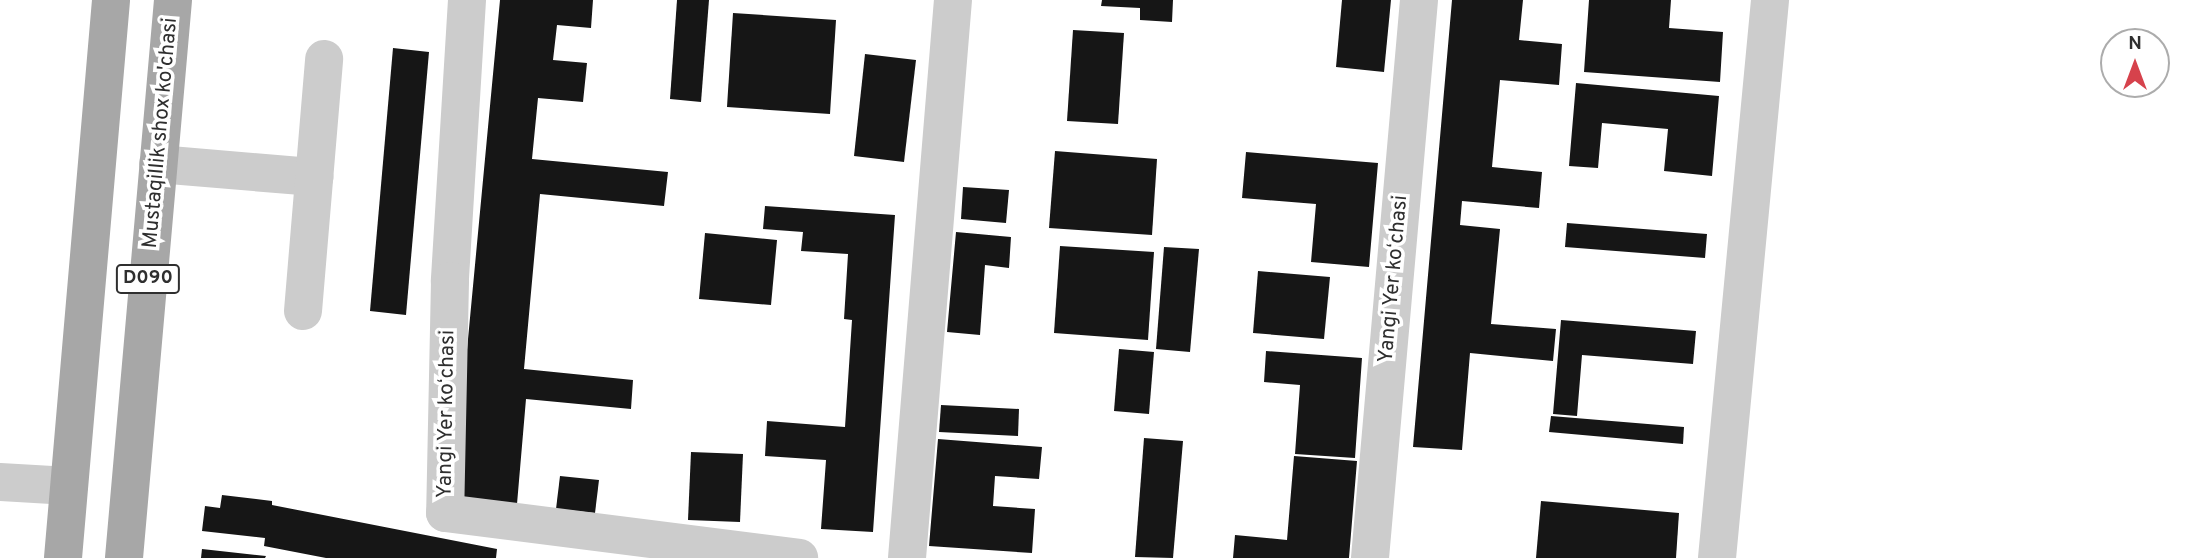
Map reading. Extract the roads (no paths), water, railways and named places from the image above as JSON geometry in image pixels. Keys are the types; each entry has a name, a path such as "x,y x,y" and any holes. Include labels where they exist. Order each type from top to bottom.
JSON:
{"main road":[{"name":"D090","path":"63,558 111,0"},
{"name":"Mustaqillik shox ko'chasi","path":"124,558 173,0"}],"street":[{"name":"Yangi Yer koʻchasi","path":"467,0 450,281 445,513 799,558"},
{"path":"907,558 953,0"},
{"name":"Yangi Yer koʻchasi","path":"1370,558 1419,0"},
{"path":"1717,558 1770,0"},
{"path":"303,311 324,59"},
{"path":"158,164 314,177"},
{"path":"0,482 69,486"}]}
